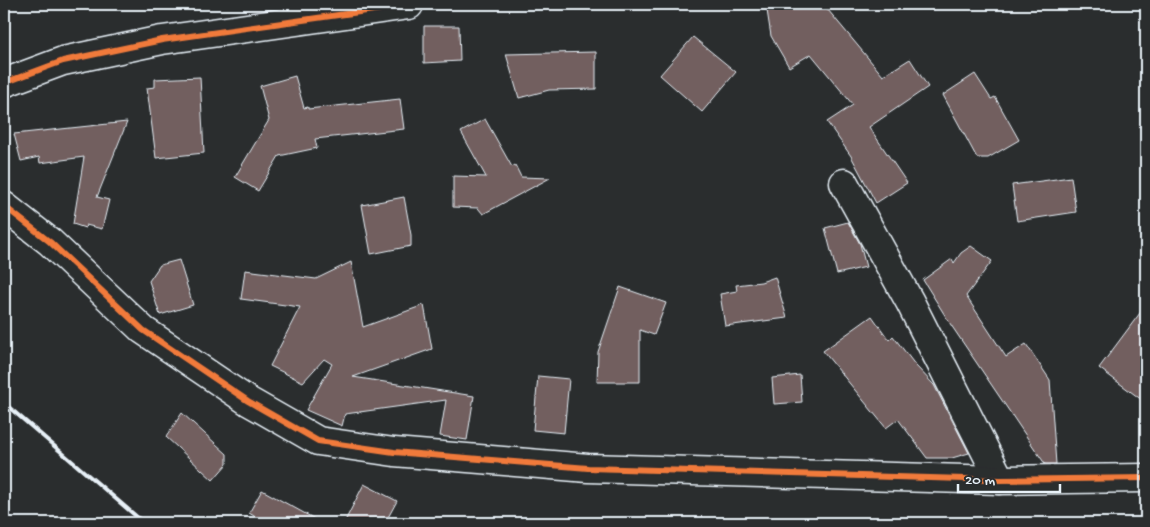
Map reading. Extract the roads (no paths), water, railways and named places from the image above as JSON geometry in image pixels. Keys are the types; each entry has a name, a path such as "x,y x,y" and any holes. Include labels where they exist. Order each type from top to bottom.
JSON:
{"street":[{"path":"4,83 63,61 162,40 410,5"},
{"path":"844,182 910,302 1000,480"},
{"path":"4,206 50,242 143,330 248,401 318,441 394,452 588,468 1000,480 1146,478"}],"railway":[{"path":"4,403 144,523"}]}
